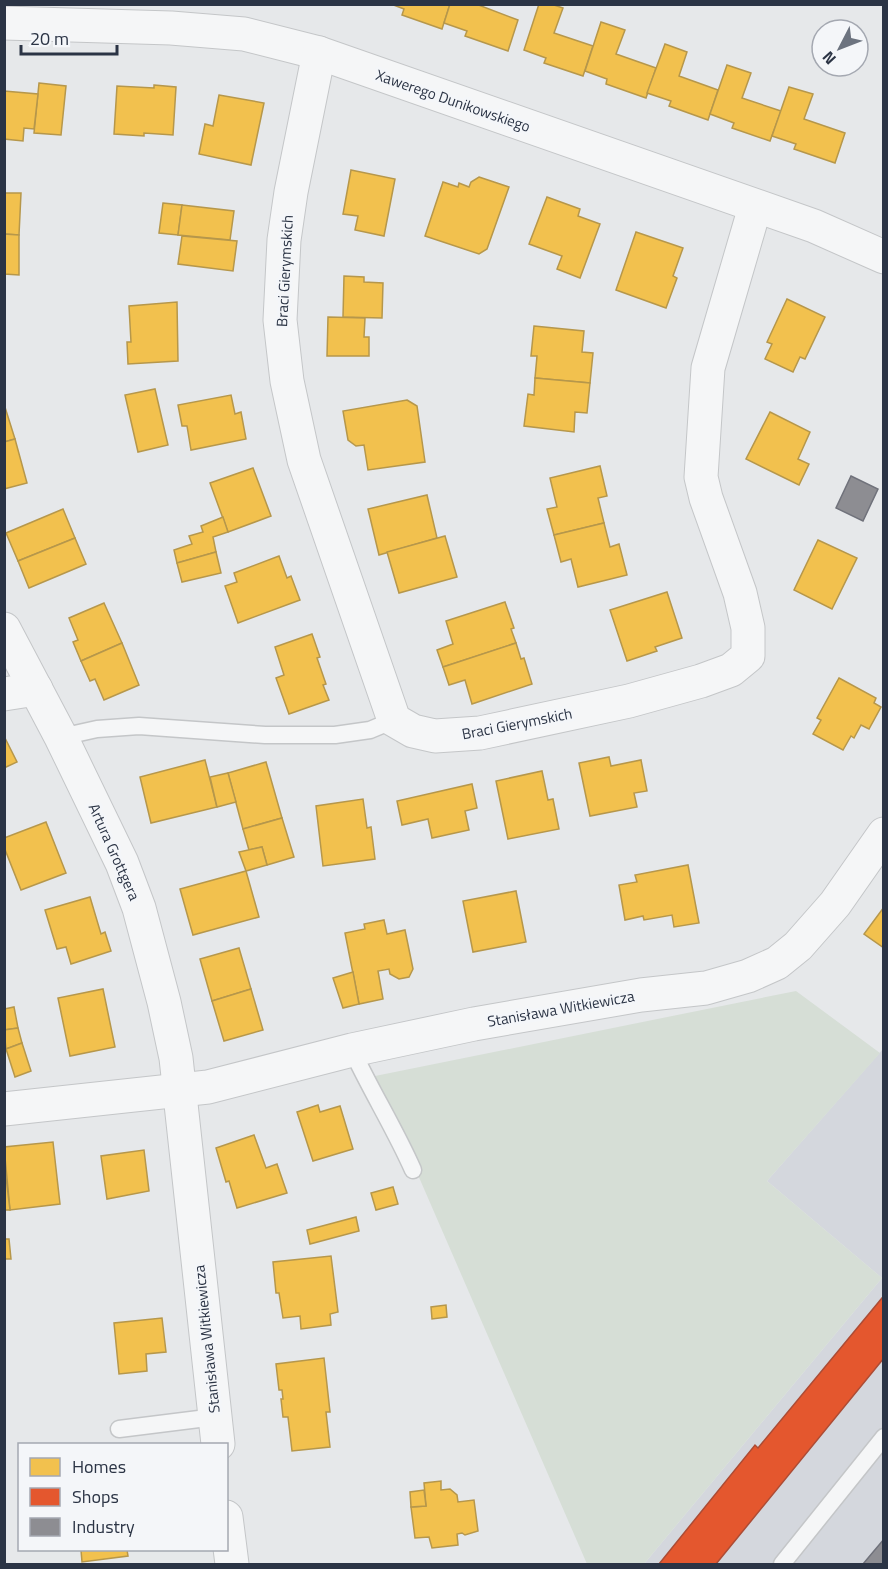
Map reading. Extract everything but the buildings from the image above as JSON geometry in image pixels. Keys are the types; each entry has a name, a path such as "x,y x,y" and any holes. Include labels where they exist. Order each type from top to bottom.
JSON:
{"street":[{"name":"Xawerego Dunikowskiego","path":"4,23 171,28 244,34 319,53 814,226 884,257"},
{"name":"Braci Gierymskich","path":"319,53 291,192 284,240 280,321 287,381 304,460 394,720 413,730 435,736 480,733 629,701 731,670 748,656 748,628 740,593 706,498 701,477 708,368 755,207"},
{"name":"Artura Grottgera","path":"4,629 61,737 122,863 139,908 166,1013 176,1058 179,1091"},
{"path":"4,694 36,689"},
{"name":"Stanisława Witkiewicza","path":"4,1109 208,1087 352,1050 474,1024 641,995 706,988 748,976 777,963 798,946 835,904 884,834"},
{"name":"Stanisława Witkiewicza","path":"179,1091 217,1431"},
{"path":"228,1533 232,1564"}],"lane":[{"path":"61,737 97,729 139,726 265,735 335,735 370,730 394,720"},
{"path":"352,1050 413,1170"},
{"path":"118,1429 217,1431"},
{"path":"782,1564 884,1437"}],"shaded area":[{"path":"796,991 880,1053 767,1181 882,1278 644,1564 587,1564 375,1076"},
{"path":"883,1049 883,1564 644,1564 882,1278 767,1181"}]}
